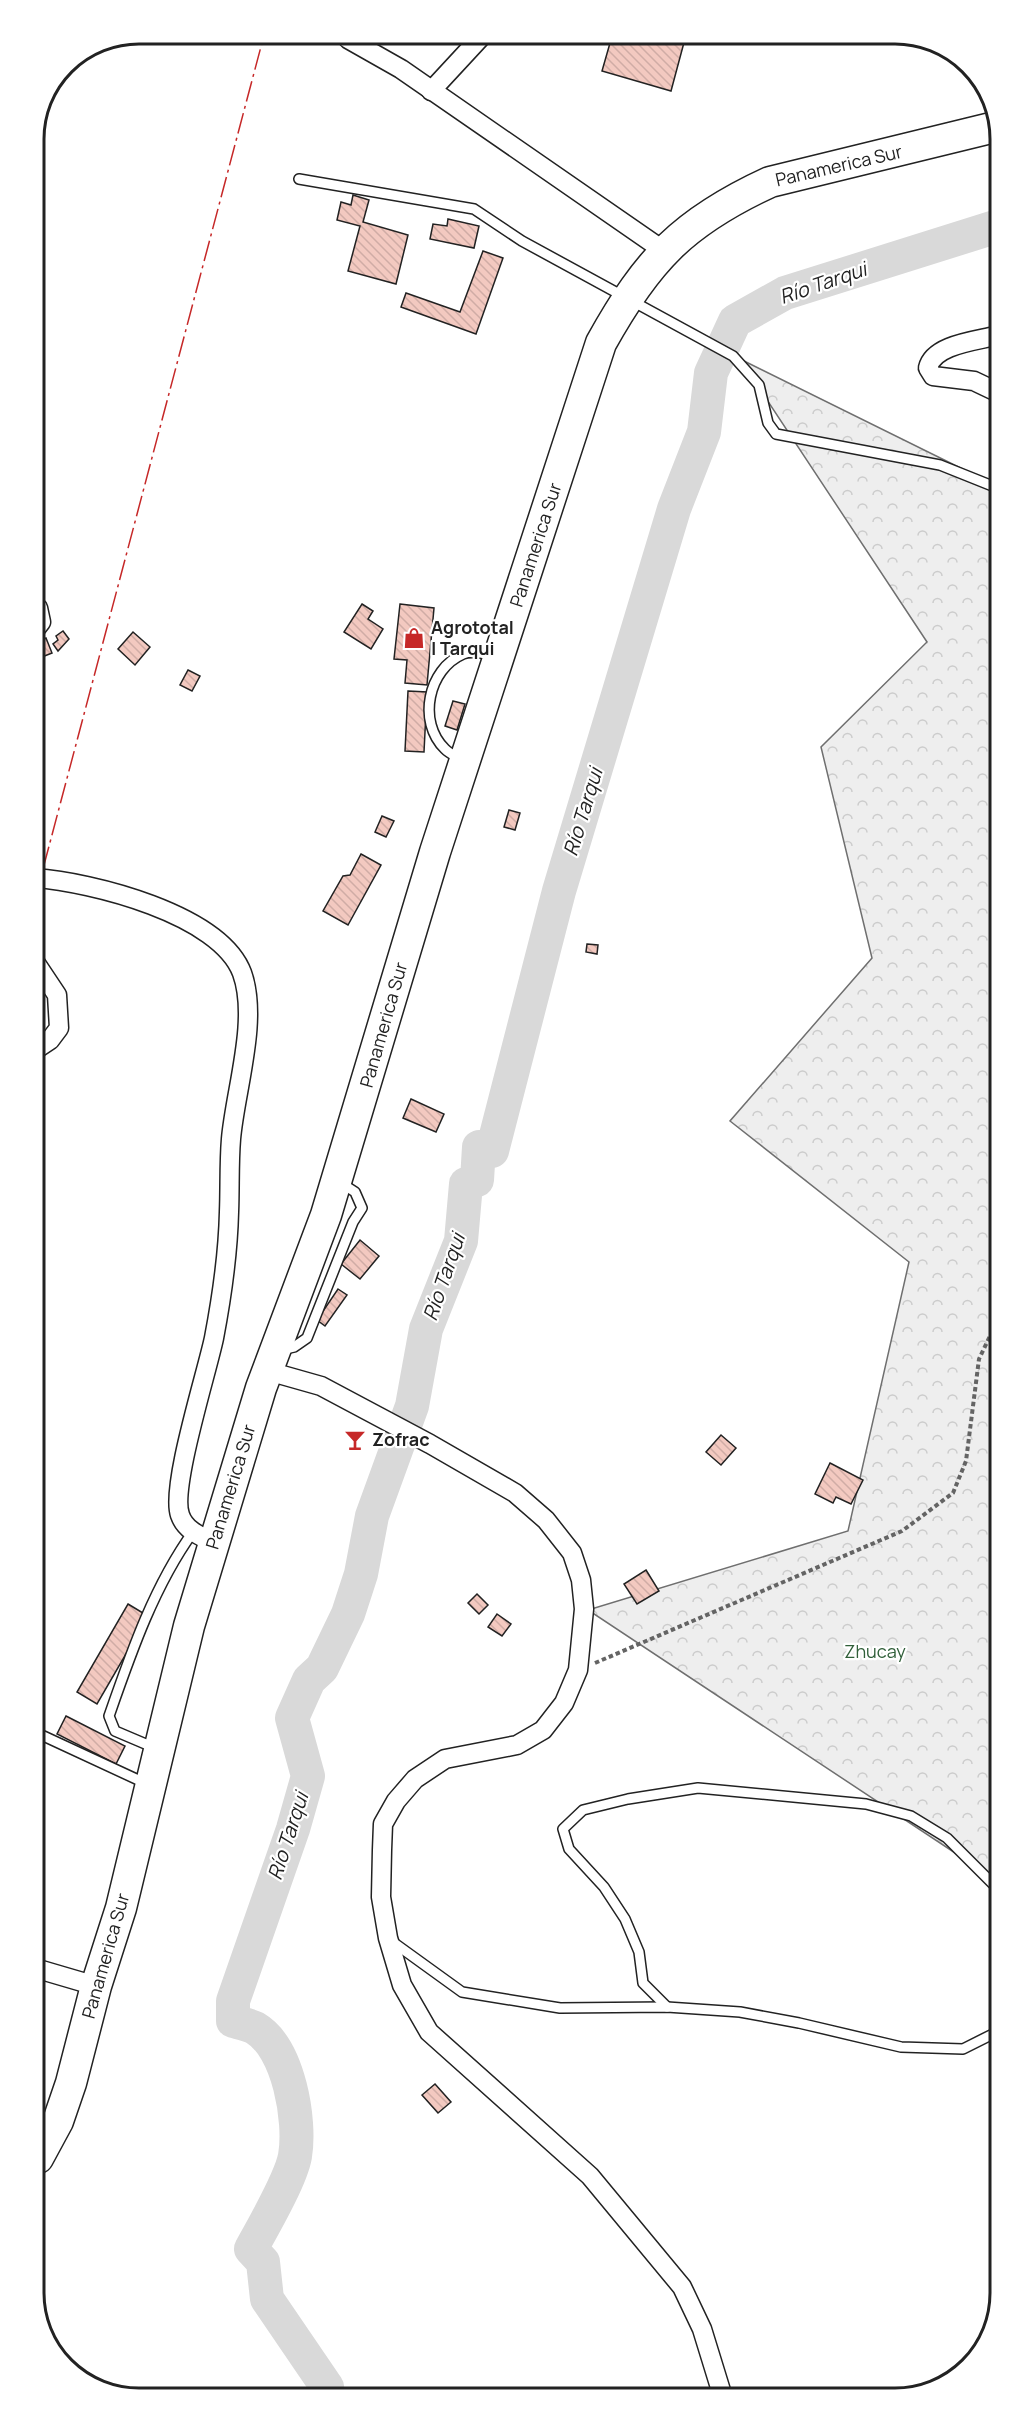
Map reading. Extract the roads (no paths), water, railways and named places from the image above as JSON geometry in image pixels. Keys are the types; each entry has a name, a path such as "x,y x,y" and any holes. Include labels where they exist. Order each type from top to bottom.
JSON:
{"highway":[{"name":"Panamerica Sur","path":"43,2149 58,2121 71,2084 96,1986 121,1908 186,1638 203,1537 271,1361 337,1180 465,762 602,343 627,296 664,251 676,237 715,211 770,182 989,128"}],"street":[{"path":"356,44 431,91 664,251"},
{"path":"431,91 475,44"},
{"path":"990,337 941,351 930,360 928,368 933,376 974,381 990,388"},
{"path":"44,879 87,886 159,909 196,926 222,945 241,972 246,992 246,1053 231,1139 225,1272 214,1337 184,1458 179,1501 179,1514 185,1525 203,1537"},
{"path":"44,975 57,995 59,1028 44,1044"},
{"path":"271,1361 390,1422 515,1493 546,1520 572,1552 581,1580 584,1609 578,1670 564,1703 543,1730 517,1745 445,1759 415,1779 396,1801 383,1824 381,1897 388,1938 402,1985 429,2032 590,2176 682,2287 702,2329 720,2388"},
{"path":"43,1971 96,1986"}],"lane":[{"path":"298,179 474,209 522,241 709,340 733,356 759,385 771,431 782,438 940,465 990,485"},
{"path":"465,762 444,748 433,731 429,708 431,689 441,672 464,654 477,652 499,657"},
{"path":"160,1750 115,1731 109,1716 126,1665 176,1556 203,1537"},
{"path":"43,1736 149,1785"},
{"path":"667,2007 643,1983 639,1952 625,1919 604,1887 569,1849 563,1829 584,1810 628,1798 698,1788 866,1804 911,1816 947,1838 990,1881"},
{"path":"388,1938 462,1992 560,2008 667,2007 740,2012 799,2022 901,2047 963,2049 990,2036"}],"waterway":[{"name":"Río Tarqui","path":"327,2387 267,2299 263,2262 251,2249 292,2166 295,2156 296,2124 290,2086 276,2052 267,2038 255,2028 233,2021 233,2001 293,1829 308,1776 292,1718 309,1680 322,1668 348,1614 361,1574 372,1516 412,1406 426,1329 461,1241 466,1184 477,1180 479,1147 492,1151 559,891 674,509 704,432 711,373 735,321 785,293 990,229"}],"place":[{"name":"Agrototal | Tarqui","path":"414,638"},
{"name":"Zofrac","path":"355,1440"}],"park label":[{"name":"Zhucay","path":"875,1652"}]}
